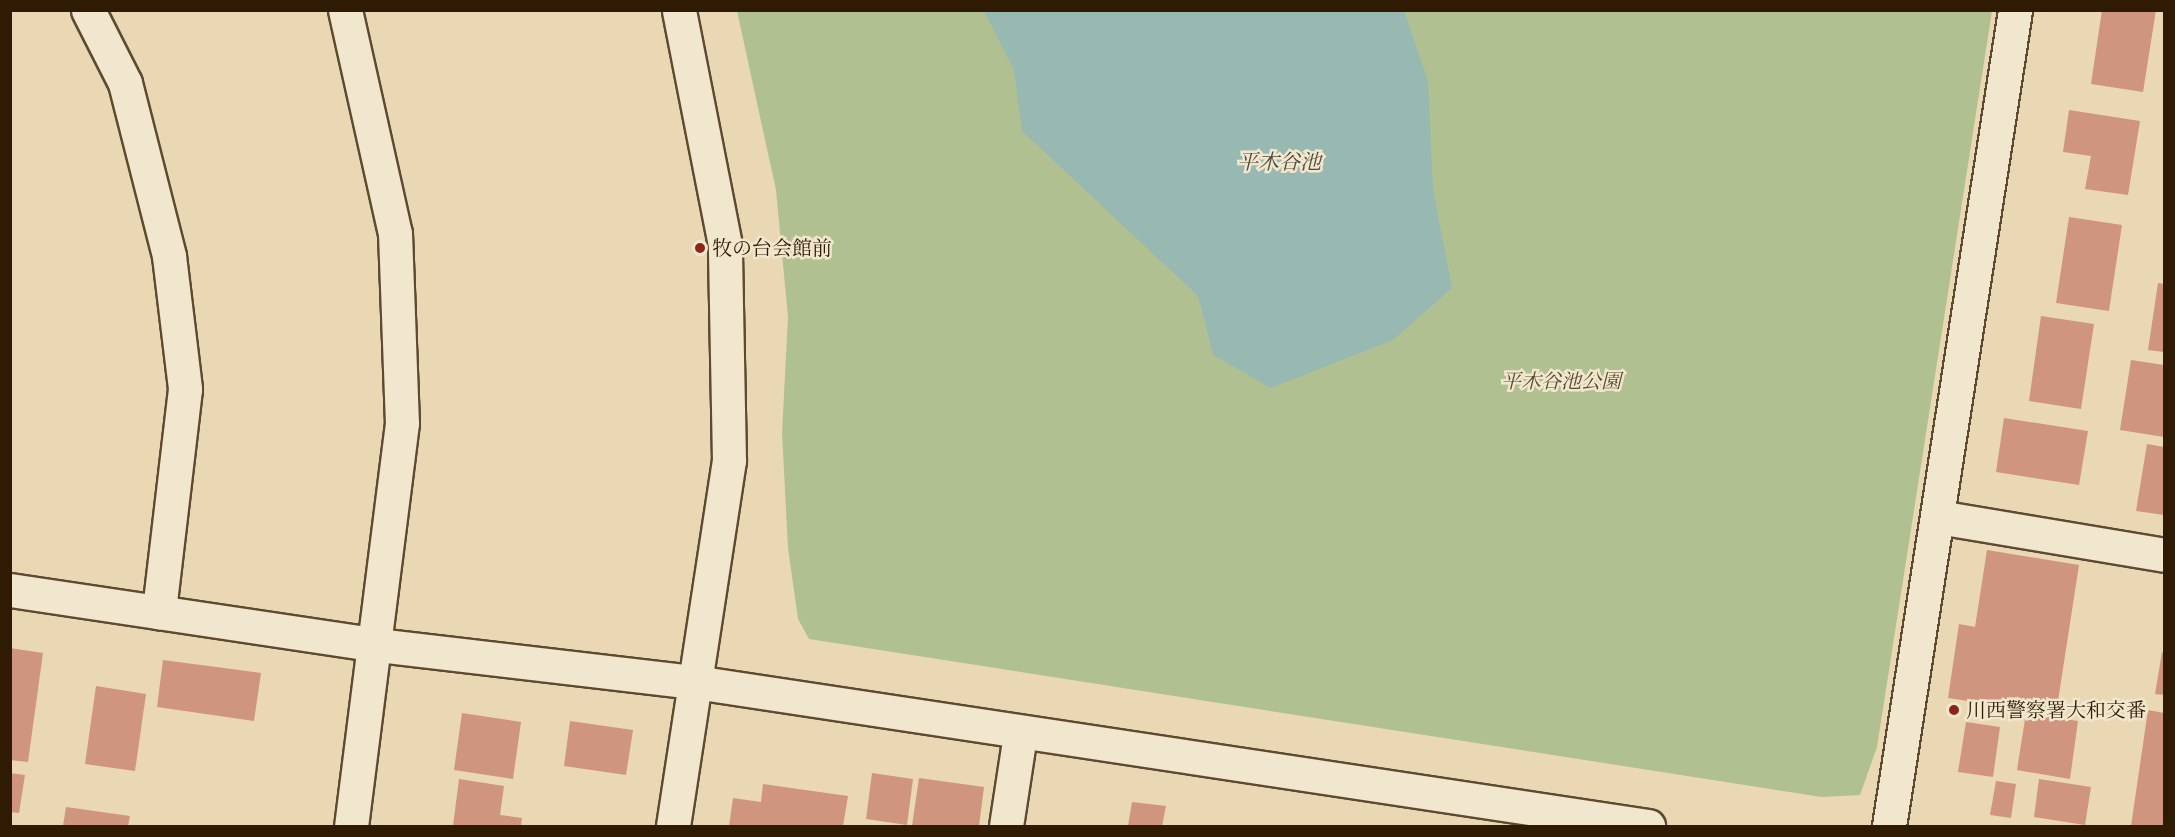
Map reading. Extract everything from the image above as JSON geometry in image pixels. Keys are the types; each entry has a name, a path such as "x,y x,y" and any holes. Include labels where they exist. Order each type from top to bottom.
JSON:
{"street":[{"path":"88,10 125,82 169,256 183,378 159,612"},
{"path":"345,10 395,233 402,423 378,645 351,826"},
{"path":"673,826 729,461 725,257 714,171 679,10"},
{"path":"1889,826 2015,10"},
{"path":"1938,518 2164,555"},
{"path":"10,590 378,645 695,682 1546,818 1648,826"},
{"path":"1006,826 1020,735"}],"green space":[{"name":"平木谷池公園","path":"737,11 1992,11 1877,747 1860,795 1822,797 809,639 798,619 788,548 782,433 788,317 776,190"}],"water":[{"name":"平木谷池","path":"984,11 1404,11 1428,81 1433,189 1452,288 1393,340 1271,388 1213,355 1198,296 1022,131 1014,70"}],"building":[{"path":"2102,10 2156,10 2143,92 2091,84"},
{"path":"2069,110 2140,121 2128,195 2085,189 2091,156 2063,152"},
{"path":"2069,217 2122,225 2109,311 2056,303"},
{"path":"2158,283 2164,284 2164,352 2148,350"},
{"path":"2041,316 2094,324 2081,409 2029,401"},
{"path":"2131,360 2164,365 2164,437 2120,430"},
{"path":"2004,418 2088,431 2079,485 1996,472"},
{"path":"2147,444 2164,447 2164,515 2136,511"},
{"path":"1987,550 2079,565 2056,714 1948,698 1959,624 1975,627"},
{"path":"10,648 43,653 28,762 10,760"},
{"path":"2162,652 2164,653 2164,695 2155,694"},
{"path":"163,660 261,673 254,721 157,707"},
{"path":"96,686 146,694 135,771 85,764"},
{"path":"2148,710 2164,713 2164,826 2131,826"},
{"path":"462,713 521,722 513,779 454,770"},
{"path":"2026,713 2078,721 2070,779 2017,770"},
{"path":"570,721 633,730 626,775 564,766"},
{"path":"1966,722 2000,727 1993,777 1958,772"},
{"path":"10,773 25,775 19,813 10,812"},
{"path":"872,773 913,779 907,825 866,819"},
{"path":"919,778 984,787 979,826 912,826"},
{"path":"459,779 504,786 500,815 522,818 521,826 453,826"},
{"path":"2039,779 2091,787 2085,825 2034,817"},
{"path":"1996,781 2016,784 2011,818 1990,815"},
{"path":"763,784 848,796 843,826 729,826 733,798 761,802"},
{"path":"1132,802 1166,806 1162,826 1128,826"},
{"path":"66,807 130,816 128,826 63,826"}],"place":[{"name":"牧の台会館前","path":"700,248"},
{"name":"川西警察署大和交番","path":"1954,710"}]}
